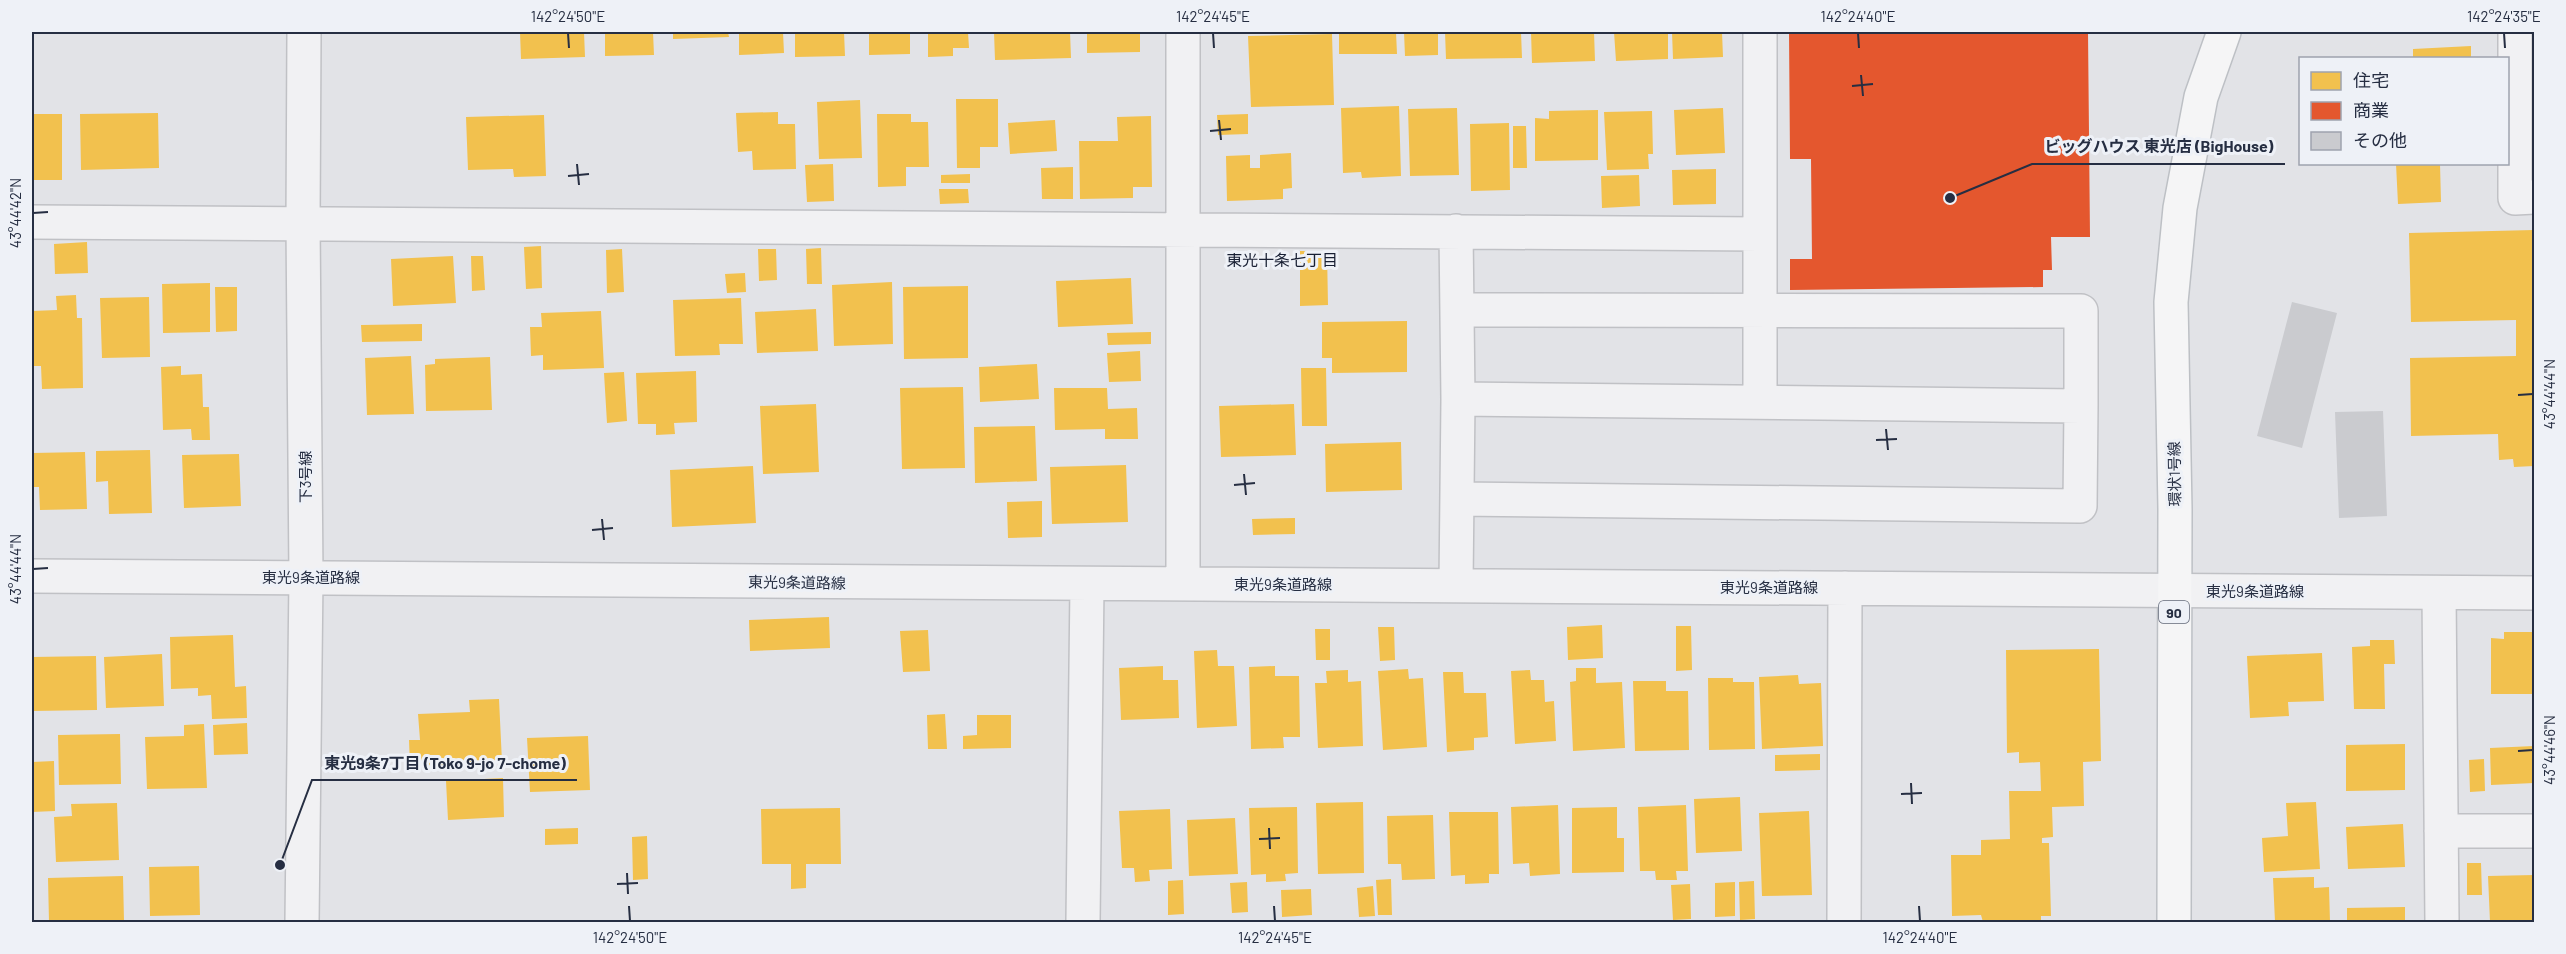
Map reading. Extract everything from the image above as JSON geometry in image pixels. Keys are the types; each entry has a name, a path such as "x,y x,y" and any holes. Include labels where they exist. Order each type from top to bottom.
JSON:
{"main road":[{"name":"環状1号線","path":"2174,922 2171,302 2180,208 2201,97 2224,32"}],"street":[{"name":"下3号線","path":"302,922 306,577 304,32"},
{"path":"1183,32 1183,584"},
{"path":"1760,32 1760,402"},
{"path":"2515,32 2515,198 2535,198"},
{"path":"32,222 1759,234"},
{"path":"1456,231 1458,399 1456,585"},
{"path":"1456,310 2081,311 2080,506 1457,499"},
{"path":"1458,399 2081,406"},
{"name":"東光9条道路線","path":"32,576 1087,585 1456,585 2535,593"},
{"path":"1083,922 1087,585"},
{"path":"1844,922 1845,588"},
{"path":"2439,592 2442,922"},
{"path":"2440,831 2535,831"}],"building: 住宅":[{"path":"520,32 584,32 585,57 521,59"},
{"path":"605,32 653,32 654,55 605,56"},
{"path":"673,32 728,32 729,37 673,39"},
{"path":"739,32 783,32 784,53 739,55"},
{"path":"795,32 844,32 845,56 795,57"},
{"path":"869,32 910,32 910,54 869,55"},
{"path":"928,32 968,32 969,48 953,48 953,56 928,57"},
{"path":"994,32 1070,32 1071,58 995,60"},
{"path":"1087,32 1140,32 1140,52 1087,53"},
{"path":"1339,32 1396,32 1397,54 1339,54"},
{"path":"1404,32 1438,32 1438,55 1405,56"},
{"path":"1445,32 1521,32 1522,58 1446,59"},
{"path":"1531,32 1594,32 1595,61 1532,63"},
{"path":"1614,32 1668,32 1668,59 1616,61"},
{"path":"1672,32 1722,32 1723,57 1673,59"},
{"path":"1332,34 1334,105 1251,107 1248,36"},
{"path":"2471,46 2471,57 2413,57 2413,49"},
{"path":"956,99 998,99 998,147 980,147 980,168 957,168"},
{"path":"860,100 862,158 819,159 817,102"},
{"path":"1399,106 1401,176 1362,178 1361,172 1343,173 1341,108"},
{"path":"1457,108 1459,175 1410,176 1408,109"},
{"path":"1723,108 1725,153 1676,155 1674,110"},
{"path":"1598,110 1598,160 1535,161 1535,118 1549,119 1549,111"},
{"path":"1652,111 1653,154 1648,154 1649,169 1607,170 1604,112"},
{"path":"778,112 778,124 795,124 796,169 753,170 752,151 738,152 736,113"},
{"path":"158,113 159,168 81,170 80,114"},
{"path":"32,114 62,114 62,180 32,180"},
{"path":"877,114 911,114 911,122 928,122 929,167 906,167 906,186 878,187"},
{"path":"1248,114 1248,134 1218,135 1217,115"},
{"path":"544,115 546,176 514,177 513,169 468,170 466,117"},
{"path":"1151,116 1152,187 1133,187 1133,198 1080,199 1079,141 1118,141 1117,117"},
{"path":"1055,120 1057,151 1010,154 1008,123"},
{"path":"1509,123 1510,190 1471,191 1470,124"},
{"path":"1513,126 1526,126 1527,168 1513,168"},
{"path":"1291,153 1292,188 1283,189 1283,199 1227,201 1226,156 1250,155 1250,168 1260,168 1260,155"},
{"path":"833,164 834,201 807,202 805,165"},
{"path":"2396,165 2440,165 2441,202 2398,204"},
{"path":"1073,167 1073,199 1042,199 1041,168"},
{"path":"1716,169 1716,204 1673,205 1672,170"},
{"path":"970,174 970,183 941,183 941,175"},
{"path":"1639,175 1640,206 1602,208 1601,176"},
{"path":"939,189 968,189 969,203 940,204"},
{"path":"2534,230 2534,466 2514,467 2513,459 2499,460 2498,434 2411,436 2410,358 2516,356 2516,320 2411,322 2409,233"},
{"path":"87,242 88,273 55,274 54,244"},
{"path":"541,246 542,288 526,289 524,247"},
{"path":"821,248 822,284 807,284 806,249"},
{"path":"622,249 624,292 607,293 606,250"},
{"path":"758,249 776,249 777,280 759,281"},
{"path":"1300,251 1327,251 1328,305 1300,306"},
{"path":"453,256 456,303 393,306 391,259"},
{"path":"471,256 483,256 485,290 472,291"},
{"path":"745,273 746,292 727,293 725,274"},
{"path":"1131,278 1133,324 1058,327 1056,281"},
{"path":"892,282 893,344 834,346 832,285"},
{"path":"210,283 210,332 163,333 162,284"},
{"path":"968,286 968,358 904,359 903,287"},
{"path":"215,287 237,287 237,331 216,332"},
{"path":"76,295 77,318 82,318 83,388 42,389 41,366 32,366 32,311 57,310 56,296"},
{"path":"149,297 150,357 102,358 100,298"},
{"path":"741,298 743,344 719,344 720,355 675,356 673,300"},
{"path":"816,309 818,351 757,353 755,312"},
{"path":"601,311 604,368 543,370 543,355 531,356 530,327 542,327 541,313"},
{"path":"1407,321 1407,372 1332,373 1332,358 1322,358 1322,322"},
{"path":"422,324 422,341 362,342 361,325"},
{"path":"1151,332 1151,344 1108,345 1107,333"},
{"path":"1140,351 1141,381 1109,382 1107,353"},
{"path":"411,356 414,414 367,415 365,358"},
{"path":"490,357 492,410 426,411 425,365 435,364 435,359"},
{"path":"1037,364 1039,399 980,402 979,367"},
{"path":"181,366 181,375 202,374 203,407 209,407 210,440 192,440 191,429 163,430 161,367"},
{"path":"1301,368 1326,368 1327,426 1302,426"},
{"path":"696,371 697,422 674,423 675,434 656,435 656,424 638,424 636,373"},
{"path":"624,372 627,421 607,423 604,373"},
{"path":"963,387 965,468 902,469 900,388"},
{"path":"1054,388 1107,388 1108,409 1137,408 1138,439 1105,439 1105,429 1055,430"},
{"path":"816,404 819,472 763,474 760,406"},
{"path":"1294,404 1296,455 1221,457 1219,406"},
{"path":"1035,426 1037,481 975,483 974,427"},
{"path":"1401,442 1402,490 1326,492 1325,444"},
{"path":"150,450 152,513 109,514 108,481 96,482 96,451"},
{"path":"85,452 87,509 40,510 39,487 32,487 32,453"},
{"path":"239,454 241,506 184,508 182,455"},
{"path":"1126,465 1128,522 1052,524 1050,467"},
{"path":"753,466 756,523 672,527 670,470"},
{"path":"1042,501 1042,537 1008,538 1007,502"},
{"path":"1295,518 1295,534 1253,535 1252,519"},
{"path":"829,617 830,648 750,651 749,620"},
{"path":"1602,625 1603,658 1568,660 1567,627"},
{"path":"1676,626 1691,626 1692,670 1676,671"},
{"path":"1378,627 1394,627 1395,660 1380,661"},
{"path":"1315,629 1330,629 1330,660 1316,660"},
{"path":"928,630 930,671 903,672 900,631"},
{"path":"2504,632 2534,632 2534,694 2491,694 2491,638 2504,639"},
{"path":"233,635 235,687 246,686 247,718 212,719 211,695 198,696 198,688 171,689 170,637"},
{"path":"2370,640 2394,640 2395,664 2384,664 2385,709 2354,709 2352,647 2370,646"},
{"path":"2099,649 2101,761 2083,762 2084,806 2052,807 2053,837 2042,838 2042,843 2049,843 2051,916 2041,916 2041,922 1983,922 1981,915 1952,916 1951,855 1981,855 1981,840 2010,839 2009,791 2041,791 2040,762 2019,763 2019,752 2007,753 2006,650"},
{"path":"1217,650 1218,666 1234,666 1237,726 1197,728 1194,651"},
{"path":"2322,653 2324,701 2288,702 2289,716 2250,718 2247,656"},
{"path":"162,654 164,706 106,708 104,657"},
{"path":"96,656 97,710 32,711 32,657"},
{"path":"1163,666 1163,680 1178,680 1179,718 1121,720 1119,668"},
{"path":"1275,666 1275,676 1299,676 1300,737 1283,737 1284,748 1251,749 1249,667"},
{"path":"1576,668 1596,668 1596,683 1622,682 1625,748 1573,751 1570,682 1576,681"},
{"path":"1408,669 1409,679 1423,678 1427,747 1383,750 1378,671"},
{"path":"1348,670 1348,682 1361,681 1363,746 1318,748 1315,683 1327,683 1326,671"},
{"path":"1530,670 1531,680 1544,680 1545,702 1554,701 1556,741 1515,744 1511,671"},
{"path":"1443,672 1463,672 1464,693 1486,693 1488,737 1474,738 1474,750 1447,752"},
{"path":"1798,675 1799,684 1821,683 1823,746 1762,749 1759,677"},
{"path":"1708,678 1733,678 1733,682 1754,682 1755,749 1709,750"},
{"path":"1633,681 1666,681 1666,691 1688,691 1689,750 1635,751"},
{"path":"499,699 502,762 410,766 409,740 420,740 418,714 470,712 469,700"},
{"path":"945,714 947,749 928,749 927,715"},
{"path":"977,715 1011,715 1011,748 963,749 963,736 977,735"},
{"path":"247,723 248,754 214,755 213,725"},
{"path":"204,724 207,788 147,789 145,737 184,736 184,725"},
{"path":"120,734 121,784 59,785 58,735"},
{"path":"588,736 590,790 530,792 527,738"},
{"path":"2405,744 2405,790 2346,791 2346,745"},
{"path":"2534,746 2534,783 2491,785 2490,748"},
{"path":"1820,754 1820,770 1775,771 1775,755"},
{"path":"2484,759 2485,791 2470,792 2469,760"},
{"path":"54,761 55,811 32,812 32,762"},
{"path":"503,778 504,817 448,820 446,781"},
{"path":"1740,797 1742,851 1696,853 1694,799"},
{"path":"1363,802 1364,873 1318,874 1316,803"},
{"path":"2316,802 2320,869 2264,872 2262,838 2288,836 2286,803"},
{"path":"117,803 119,860 56,862 54,817 72,816 71,804"},
{"path":"1558,805 1560,874 1530,876 1529,863 1513,864 1511,807"},
{"path":"1686,805 1688,871 1676,871 1677,880 1656,880 1655,871 1640,871 1638,807"},
{"path":"1297,807 1298,873 1285,874 1286,881 1266,882 1266,874 1251,875 1249,808"},
{"path":"1617,807 1617,838 1624,838 1624,872 1572,873 1572,808"},
{"path":"840,808 841,864 806,864 806,888 791,889 791,864 762,864 761,809"},
{"path":"1170,809 1172,869 1149,870 1150,881 1135,882 1134,868 1122,868 1119,811"},
{"path":"1809,811 1812,895 1762,896 1759,813"},
{"path":"1449,812 1498,812 1499,874 1489,874 1489,883 1465,884 1465,875 1451,876"},
{"path":"1433,815 1435,879 1402,880 1401,864 1388,864 1387,816"},
{"path":"1235,818 1238,874 1189,876 1187,820"},
{"path":"2403,824 2405,867 2348,869 2346,827"},
{"path":"578,828 578,844 545,845 545,829"},
{"path":"647,836 648,879 633,880 632,837"},
{"path":"2467,863 2481,863 2482,895 2467,895"},
{"path":"199,866 200,915 150,916 149,867"},
{"path":"2534,875 2534,922 2490,922 2488,876"},
{"path":"123,876 124,921 49,922 48,878"},
{"path":"2314,877 2314,888 2329,887 2330,922 2275,922 2273,878"},
{"path":"1391,879 1392,915 1378,915 1376,880"},
{"path":"1183,880 1184,914 1168,915 1168,881"},
{"path":"1754,881 1755,919 1740,920 1739,882"},
{"path":"1247,882 1248,912 1232,913 1230,883"},
{"path":"1735,882 1735,916 1715,917 1715,883"},
{"path":"1690,884 1691,919 1673,920 1671,885"},
{"path":"1373,886 1375,916 1359,917 1357,888"},
{"path":"1311,889 1312,915 1282,917 1281,890"},
{"path":"2405,907 2405,922 2347,922 2347,908"}],"building: 商業":[{"path":"1789,32 2088,32 2090,237 2051,237 2052,270 2043,270 2043,287 1790,290 1790,259 1812,259 1811,159 1790,159"}],"building: その他":[{"path":"2292,302 2337,313 2302,448 2257,436"},
{"path":"2383,411 2387,516 2339,518 2335,412"}],"place":[{"name":"ビッグハウス 東光店 (BigHouse)","path":"1950,198"},
{"name":"東光9条7丁目 (Toko 9-jo 7-chome)","path":"280,865"}],"district":[{"name":"東光十条七丁目","path":"1282,259"}]}
